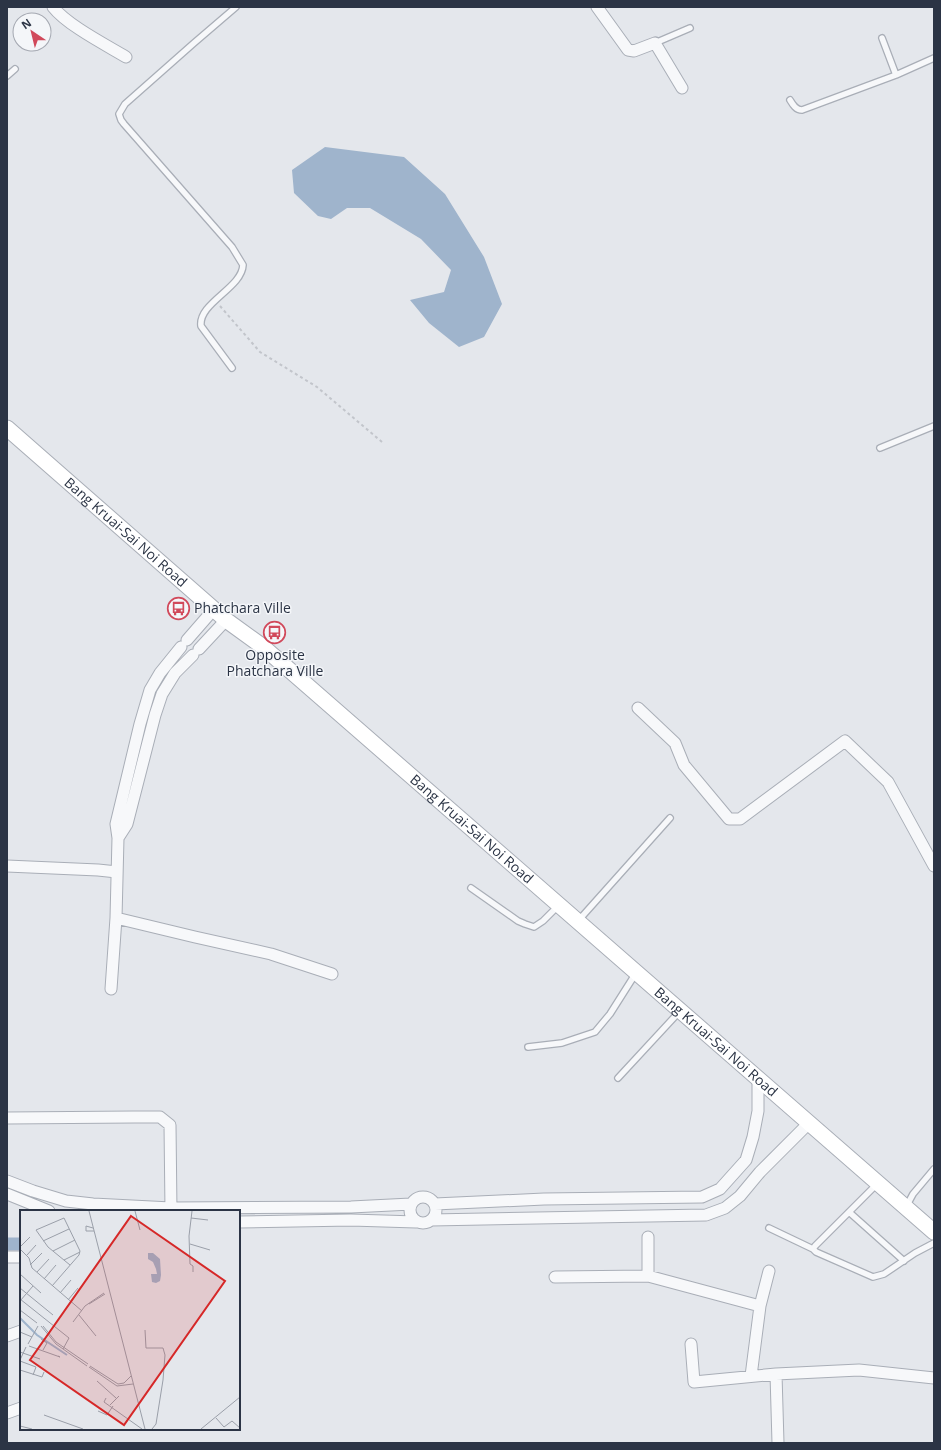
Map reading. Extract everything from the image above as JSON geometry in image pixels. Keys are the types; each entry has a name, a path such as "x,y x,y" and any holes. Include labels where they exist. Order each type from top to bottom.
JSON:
{"main road":[{"name":"Bang Kruai-Sai Noi Road","path":"7,428 226,620 262,646 934,1232"}],"street":[{"path":"52,7 58,14 126,58"},
{"path":"597,7 628,50 634,51 655,44 682,88"},
{"path":"111,989 116,918 118,838 116,824 140,724 150,690 160,673 214,609"},
{"path":"118,838 127,824 155,714 162,694 175,673 226,620"},
{"path":"150,690 162,694"},
{"path":"638,708 674,743 684,765 728,819 740,819 845,741 888,782 934,866"},
{"path":"7,866 117,872"},
{"path":"116,918 271,954 332,974"},
{"path":"435,1204 544,1199 702,1197 720,1189 746,1160 758,1111 758,1078"},
{"path":"7,1118 160,1118 170,1125 171,1209"},
{"path":"240,1222 351,1220 421,1223 431,1220 706,1215 725,1208 744,1192 760,1172 809,1123"},
{"path":"746,1160 760,1172"},
{"path":"7,1181 66,1201 171,1209 351,1207 411,1204"},
{"path":"7,1194 47,1210"},
{"path":"416,1222 410,1214 409,1209 411,1204 418,1198 423,1197 428,1198 435,1204 436,1213 431,1220"},
{"path":"652,1217 653,1198"},
{"path":"542,1218 544,1199"},
{"path":"351,1207 351,1220"},
{"path":"648,1237 648,1276"},
{"path":"7,1257 20,1257"},
{"path":"752,1376 760,1306 769,1271"},
{"path":"555,1277 648,1276 760,1306"},
{"path":"7,1336 20,1331"},
{"path":"692,1344 694,1382 776,1374 859,1370 934,1378"},
{"path":"776,1374 778,1443"},
{"path":"7,1413 20,1408"}],"lane":[{"path":"232,368 201,326 200,320 205,311 240,274 242,265 239,258 232,247 124,124 119,114 126,104 236,7"},
{"path":"655,44 690,28"},
{"path":"882,38 896,75"},
{"path":"790,100 798,110 802,110 896,75 934,58"},
{"path":"7,76 15,69"},
{"path":"880,448 934,426"},
{"path":"578,921 670,818"},
{"path":"471,888 518,921 534,927 543,921 559,905"},
{"path":"528,1046 562,1043 595,1032 610,1014 636,973"},
{"path":"618,1078 680,1011"},
{"path":"906,1207 913,1194 934,1168"},
{"path":"813,1249 878,1183"},
{"path":"849,1212 904,1261"},
{"path":"768,1228 813,1249 816,1252 873,1277 884,1274 934,1243"}],"path":[{"path":"216,301 260,352 317,387 382,442"}],"water":[{"path":"325,147 404,157 445,194 484,257 502,304 484,337 459,347 429,323 410,300 444,292 451,270 421,239 370,208 347,208 331,219 318,216 294,193 292,170"}],"waterway":[{"path":"7,1244 20,1244"}],"place":[{"name":"Phatchara Ville","path":"178,608"},
{"name":"Opposite Phatchara Ville","path":"275,633"}]}
